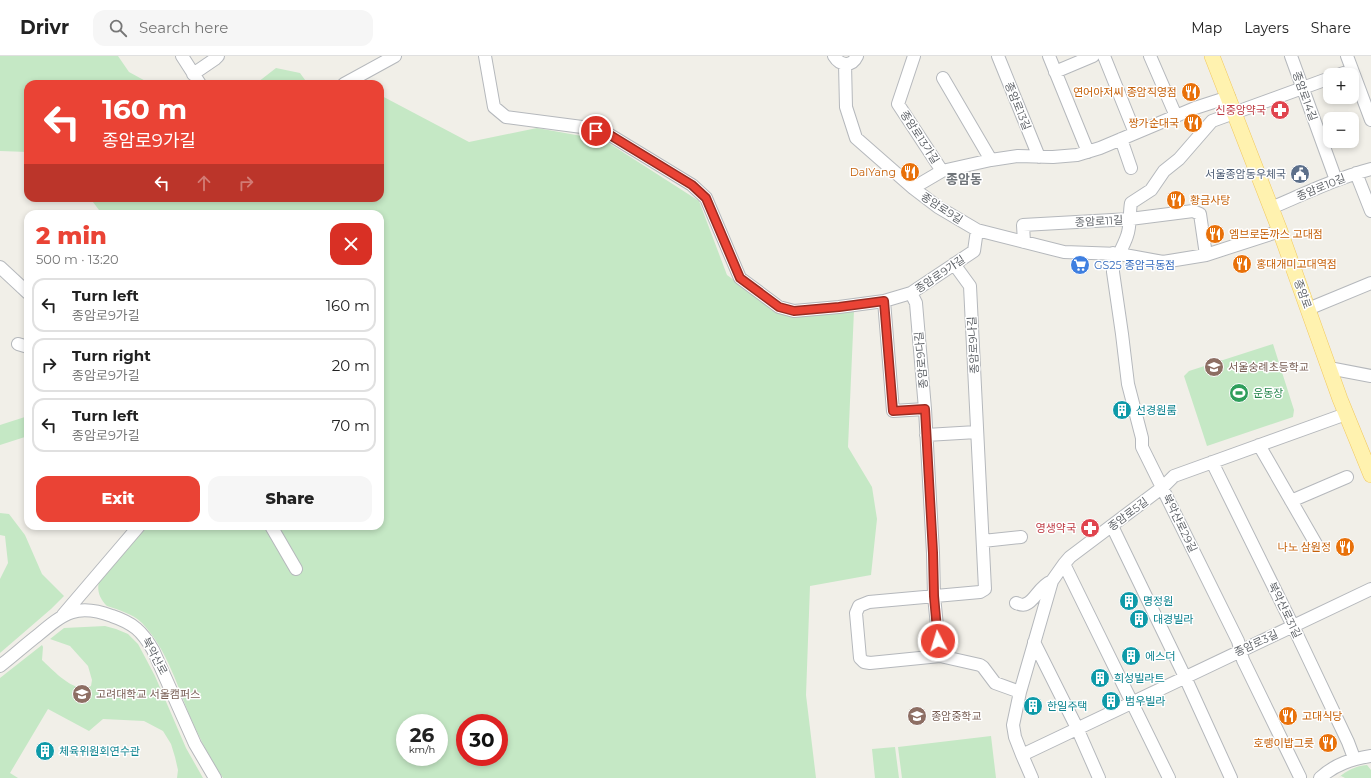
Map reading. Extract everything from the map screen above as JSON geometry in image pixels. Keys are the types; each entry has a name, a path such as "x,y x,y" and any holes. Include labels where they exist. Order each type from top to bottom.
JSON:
{"main road":[{"name":"종암로","path":"1212,56 1280,231 1346,414 1371,475"}],"street":[{"path":"182,56 197,80"},
{"path":"193,74 216,60 218,56"},
{"path":"351,80 395,56"},
{"name":"종암로9가길","path":"485,56 494,107 506,118 582,127 610,135 692,185 706,198 740,278 779,307 794,311 839,307 884,301 911,293 974,251 977,230"},
{"path":"834,56 838,61 845,64 853,62 857,56"},
{"name":"종암로13가길","path":"914,56 898,104 942,171"},
{"name":"종암로13길","path":"998,56 1039,157"},
{"path":"1049,56 1088,152"},
{"path":"1055,72 1093,56"},
{"path":"1104,56 1135,133"},
{"path":"1150,56 1176,116"},
{"name":"종암로14길","path":"1291,56 1336,180"},
{"path":"1346,56 1351,68"},
{"name":"종암로9길","path":"845,64 846,107 856,138 913,188 938,207 977,230 1064,252 1116,254 1163,262 1206,255 1280,231"},
{"path":"943,78 991,160"},
{"path":"1359,80 1366,90 1371,120"},
{"path":"1235,113 1323,81"},
{"path":"913,188 942,171 991,160 1018,156 1039,157 1077,155 1088,152 1195,108 1229,97"},
{"name":"종암로11길","path":"1024,242 1023,225 1130,219 1129,211 1131,203 1151,190 1164,171 1179,160 1212,121 1235,113"},
{"path":"1121,139 1131,168"},
{"name":"종암로10길","path":"1271,208 1336,180 1371,169"},
{"path":"1356,173 1371,212"},
{"path":"1116,254 1128,235 1130,219 1193,211 1200,214 1206,255"},
{"name":"북악산로29길","path":"1116,254 1113,272 1128,384 1142,438 1142,447 1238,641 1243,660 1300,778"},
{"name":"종암로9나길","path":"934,596 984,590 985,587 970,286 954,264"},
{"path":"0,267 24,288"},
{"path":"1308,309 1371,283"},
{"name":"종암로9다길","path":"911,293 916,303 925,409 934,596 940,656"},
{"path":"884,301 893,411 925,409"},
{"path":"1329,368 1371,376"},
{"name":"종암로5길","path":"1032,778 1015,737 1013,726 1020,692 1052,581 1070,557 1163,487 1174,476 1346,414"},
{"path":"926,435 977,432"},
{"path":"1259,445 1316,544"},
{"name":"북악산로31길","path":"1212,462 1293,626 1348,742 1354,758"},
{"path":"1292,502 1347,477"},
{"path":"1112,526 1185,677 1231,778"},
{"name":"북악산로","path":"0,666 63,615 136,530"},
{"path":"273,530 296,569"},
{"path":"983,541 1021,537"},
{"path":"1064,564 1169,778"},
{"name":"종암로5길","path":"1016,603 1023,605 1027,604 1044,585 1052,581"},
{"name":"종암로3길","path":"1022,755 1371,589"},
{"path":"934,596 869,602 859,606 856,613 860,658 864,662 870,663 940,656 980,665 995,683 1020,692"},
{"name":"북악산로","path":"63,615 76,611 88,610 105,613 124,620 142,634 159,662 194,744 214,778"},
{"path":"1034,642 1077,728 1099,778"},
{"path":"1320,778 1333,768 1354,758 1371,756"}],"green space":[{"path":"0,56 118,56 129,72 144,80 24,80 24,152 0,151"},
{"path":"276,68 300,73 305,80 261,80"},
{"path":"384,97 469,142 537,128 604,140 699,201 727,275 781,314 854,310 848,447 872,487 877,519 871,575 810,586 806,695 816,778 223,778 199,736 172,670 159,645 142,623 134,617 107,606 102,600 98,586 100,579 144,530 384,530 384,210 99,210 93,202 384,202"},
{"name":"운동장","path":"1273,344 1294,410 1293,417 1207,446 1184,376 1189,371"},
{"path":"24,417 24,437 0,445 0,425"},
{"path":"0,513 9,514 25,535 42,574 64,596 0,653 0,579 8,563 5,536 0,535"},
{"path":"105,626 128,634 138,644 155,676 186,748 203,778 177,778 178,770 171,744 163,731 144,721 103,719 89,731 48,709 10,773 18,778 0,778 0,678 42,645 42,660 58,675 78,687 85,688 91,686 92,680 88,666 70,646 50,639 64,628"},
{"path":"991,736 996,778 902,778 898,747"},
{"path":"895,747 899,778 875,778 872,749"},
{"path":"1367,765 1371,770 1371,778 1345,778 1341,776 1338,778 1345,773 1352,769"}],"place":[{"name":"연어아저씨 종암직영점","path":"1191,92"},
{"name":"신중앙약국","path":"1280,110"},
{"name":"짱가순대국","path":"1193,123"},
{"name":"DalYang","path":"910,172"},
{"name":"서울종암동우체국","path":"1300,174"},
{"name":"황금사탕","path":"1176,200"},
{"name":"엠브로돈까스 고대점","path":"1215,234"},
{"name":"홍대개미고대역점","path":"1242,264"},
{"name":"GS25 종암극동점","path":"1080,265"},
{"name":"서울숭례초등학교","path":"1214,367"},
{"name":"운동장","path":"1239,393"},
{"name":"선경원룸","path":"1122,410"},
{"name":"영생약국","path":"1090,528"},
{"name":"나노 삼원정","path":"1345,547"},
{"name":"명정원","path":"1129,601"},
{"name":"대경빌라","path":"1139,619"},
{"name":"에스더","path":"1131,656"},
{"name":"희성빌라트","path":"1100,678"},
{"name":"고려대학교 서울캠퍼스","path":"82,694"},
{"name":"범우빌라","path":"1111,701"},
{"name":"한일주택","path":"1033,706"},
{"name":"종암중학교","path":"917,716"},
{"name":"고대식당","path":"1288,716"},
{"name":"호랭이밥그릇","path":"1328,743"},
{"name":"체육위원회연수관","path":"45,751"}],"district":[{"name":"종암동","path":"964,179"}],"route":[{"path":"596,131 610,135 692,185 706,198 740,278 779,307 794,311 884,301 893,411 925,409 934,596 938,641"}]}
